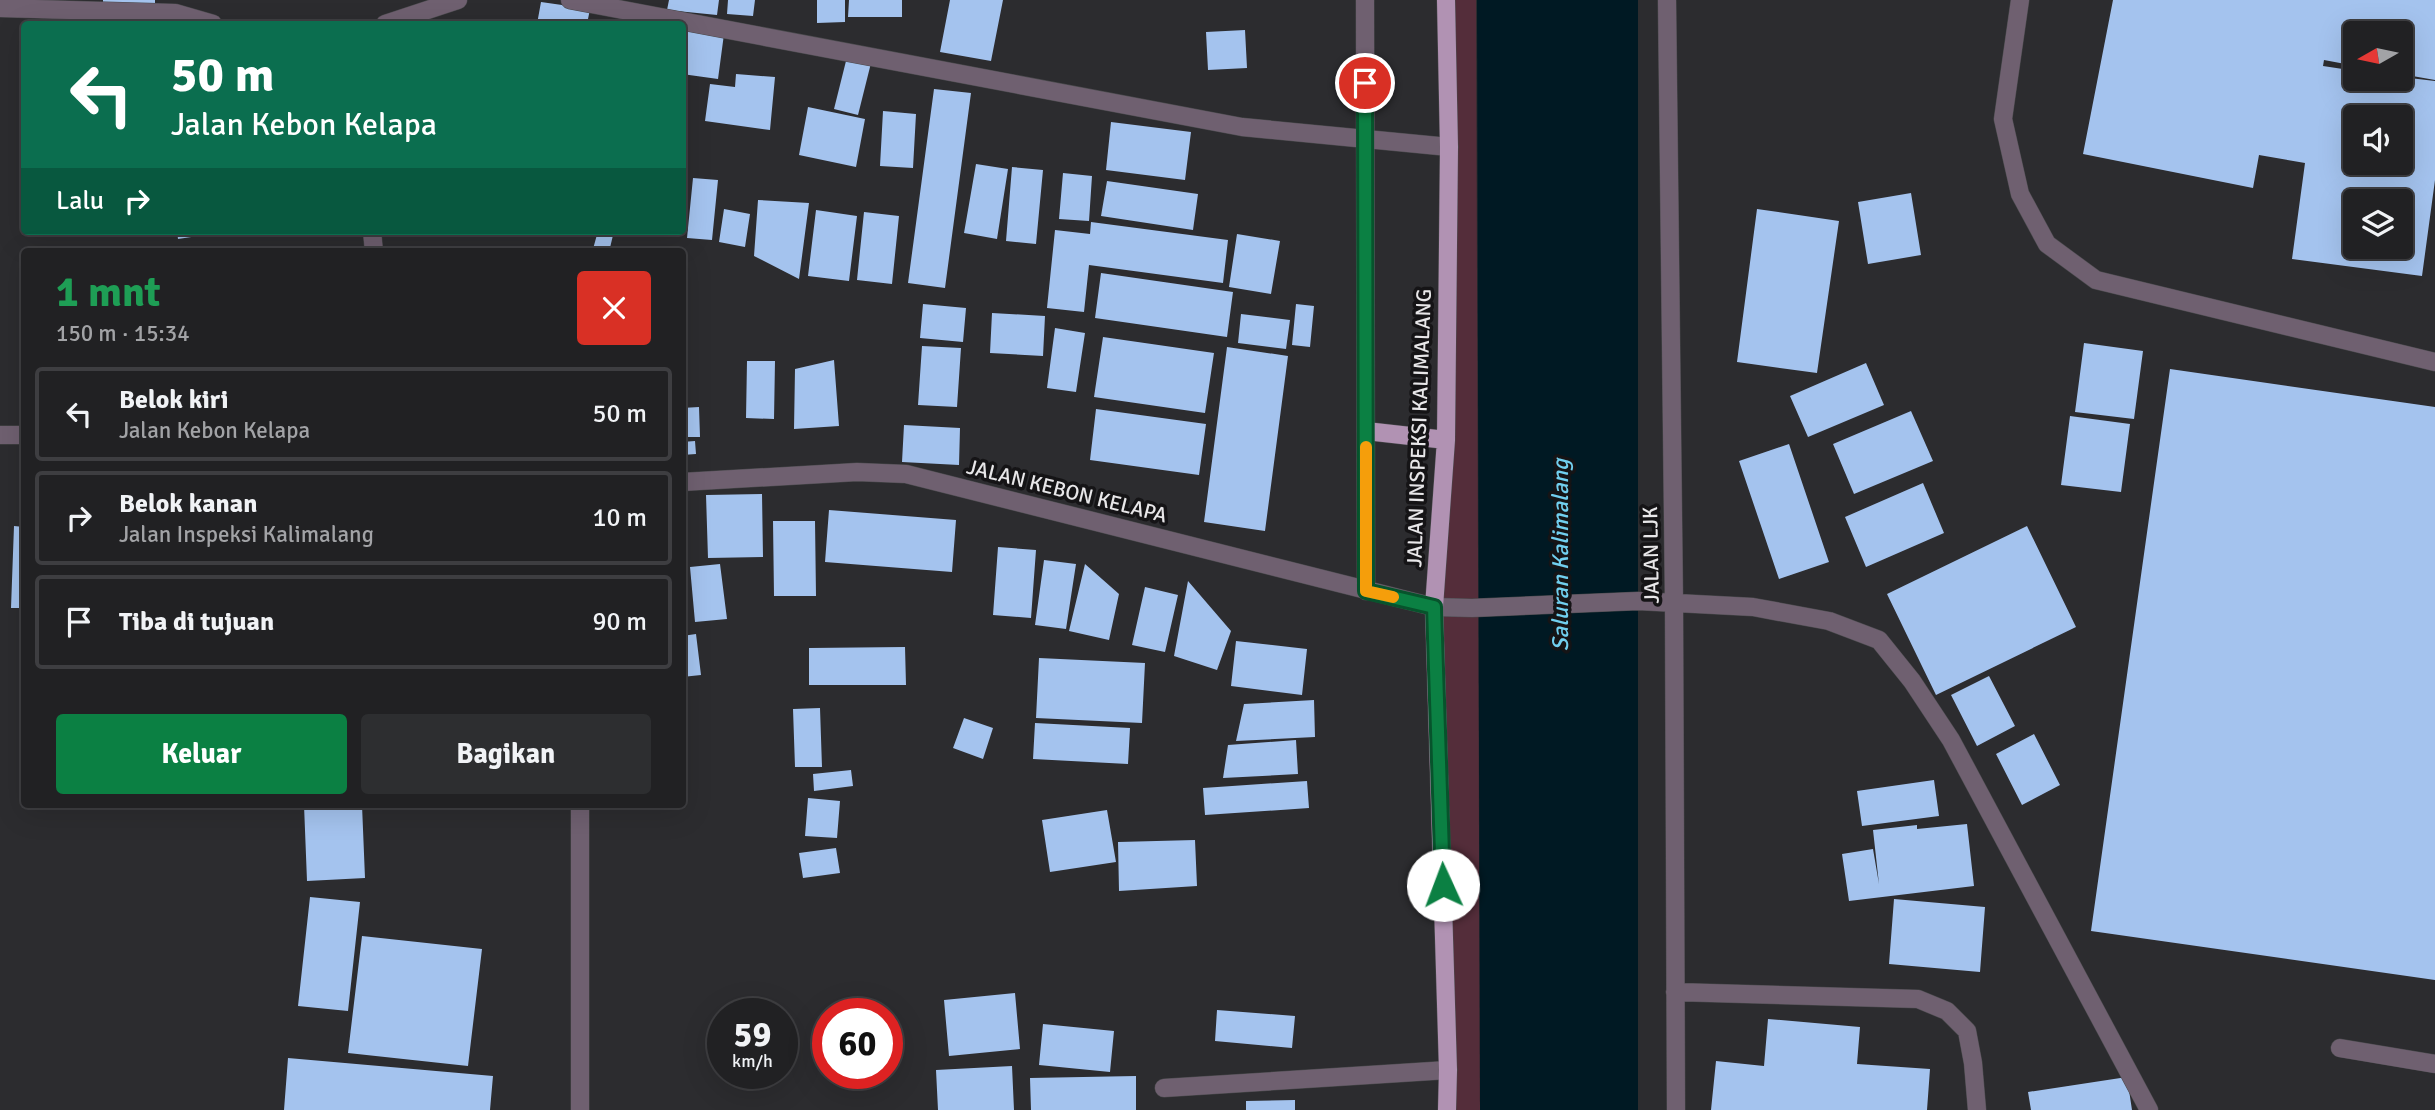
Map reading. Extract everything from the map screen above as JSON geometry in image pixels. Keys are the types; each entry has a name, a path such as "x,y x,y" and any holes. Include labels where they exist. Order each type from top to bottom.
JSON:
{"main road":[{"name":"JALAN INSPEKSI KALIMALANG","path":"1446,0 1449,147 1446,440 1434,607 1447,1110"},
{"path":"1366,432 1446,440"}],"street":[{"path":"394,21 458,0"},
{"path":"570,0 681,21"},
{"path":"1365,0 1366,591"},
{"name":"JALAN LJK","path":"1667,0 1674,603 1676,1110"},
{"path":"2020,0 2003,120 2020,194 2047,244 2096,280 2435,362"},
{"path":"0,8 175,13 203,21"},
{"path":"686,22 1242,127 1449,147"},
{"path":"0,435 21,435"},
{"name":"JALAN KEBON KELAPA","path":"686,482 857,472 906,474 1434,607 1472,608 1639,601 1753,607 1829,621 1879,640 1912,681 1951,740 2149,1110"},
{"path":"580,808 580,1110"},
{"path":"1675,992 1918,999 1947,1011 1967,1031 1977,1110"},
{"path":"2340,1048 2435,1064"},
{"path":"1164,1088 1448,1070"}],"shaded area":[{"path":"1447,0 1476,0 1480,1110 1447,1110 1434,607"}],"water":[{"name":"Saluran Kalimalang","path":"1477,0 1638,0 1638,1110 1480,1110"}],"building":[{"path":"103,0 155,0 155,5 103,8"},
{"path":"669,0 719,0 717,15 667,10"},
{"path":"728,0 755,0 753,16 727,14"},
{"path":"817,0 845,0 845,22 817,23"},
{"path":"849,0 902,0 902,17 848,17"},
{"path":"950,0 1003,0 991,61 940,52"},
{"path":"2113,0 2435,0 2435,80 2413,76 2413,21 2343,21 2343,64 2324,60 2323,66 2343,69 2343,91 2413,91 2413,78 2435,81 2435,180 2422,276 2292,259 2305,163 2259,155 2253,188 2083,154"},
{"path":"541,2 590,9 588,21 538,21"},
{"path":"142,14 143,21 98,21 97,17"},
{"path":"686,29 724,34 718,79 686,75"},
{"path":"1245,30 1247,68 1208,70 1206,32"},
{"path":"848,53 872,59 858,115 834,109"},
{"path":"736,74 775,77 770,130 705,121 710,84 735,87"},
{"path":"934,89 971,93 945,288 908,283"},
{"path":"808,107 865,119 856,167 799,155"},
{"path":"883,111 916,114 913,168 880,166"},
{"path":"1111,122 1191,132 1185,180 1106,170"},
{"path":"976,164 1008,169 997,239 964,233"},
{"path":"1012,167 1043,170 1036,244 1006,241"},
{"path":"1063,173 1092,176 1089,221 1059,219"},
{"path":"693,178 718,180 712,240 687,238"},
{"path":"1107,181 1198,194 1193,230 1101,216"},
{"path":"1911,193 1921,255 1868,264 1858,202"},
{"path":"758,200 809,203 799,279 754,256"},
{"path":"724,209 750,214 745,247 719,242"},
{"path":"1757,209 1839,221 1817,373 1737,362"},
{"path":"816,210 857,216 849,281 808,276"},
{"path":"864,212 899,216 892,284 857,280"},
{"path":"1091,222 1228,240 1223,283 1089,265 1084,312 1047,308 1055,230 1090,234"},
{"path":"1237,234 1280,241 1271,294 1229,287"},
{"path":"178,235 205,235 178,239"},
{"path":"597,235 613,235 610,248 593,248"},
{"path":"1101,273 1233,292 1227,337 1095,318"},
{"path":"923,304 966,308 963,342 920,338"},
{"path":"1296,304 1314,306 1310,347 1292,345"},
{"path":"992,313 1045,316 1043,356 990,353"},
{"path":"1241,314 1290,320 1286,349 1238,343"},
{"path":"1055,328 1085,333 1076,392 1047,388"},
{"path":"1103,337 1214,353 1205,413 1094,397"},
{"path":"2084,343 2143,351 2134,419 2075,412"},
{"path":"922,346 961,348 957,407 918,405"},
{"path":"1227,347 1288,356 1265,531 1204,522"},
{"path":"834,360 839,426 794,429 795,369"},
{"path":"747,361 775,361 774,419 746,418"},
{"path":"1866,363 1884,405 1808,437 1790,396"},
{"path":"2170,369 2435,407 2435,980 2091,931"},
{"path":"699,407 700,437 686,437 686,408"},
{"path":"1096,409 1206,424 1199,475 1090,460"},
{"path":"1911,411 1933,461 1854,494 1833,444"},
{"path":"2070,416 2130,424 2121,492 2061,485"},
{"path":"904,425 960,428 959,465 902,462"},
{"path":"695,441 696,454 686,455 686,442"},
{"path":"1789,444 1829,562 1779,579 1739,461"},
{"path":"1923,483 1944,533 1866,567 1845,517"},
{"path":"762,494 763,557 708,558 706,495"},
{"path":"829,510 956,520 952,572 825,562"},
{"path":"773,521 815,521 816,596 774,596"},
{"path":"14,526 21,527 21,608 11,608"},
{"path":"2027,526 2076,627 1936,695 1887,594"},
{"path":"998,547 1036,550 1031,618 993,615"},
{"path":"1044,560 1076,564 1066,629 1035,625"},
{"path":"720,564 727,619 695,622 690,567"},
{"path":"1085,564 1119,594 1109,640 1069,631"},
{"path":"1188,581 1231,631 1217,670 1174,656"},
{"path":"1145,587 1178,595 1165,652 1132,645"},
{"path":"696,634 701,675 686,677 686,635"},
{"path":"1236,641 1307,649 1302,695 1231,686"},
{"path":"905,647 906,685 809,685 809,648"},
{"path":"1039,658 1145,663 1142,723 1036,718"},
{"path":"1989,676 2015,726 1977,746 1951,695"},
{"path":"1314,700 1315,737 1236,741 1244,704"},
{"path":"820,708 822,767 795,767 793,709"},
{"path":"964,718 993,728 983,759 953,748"},
{"path":"1035,723 1130,728 1128,764 1033,759"},
{"path":"2034,734 2060,785 2022,805 1996,754"},
{"path":"1296,740 1298,774 1223,778 1228,745"},
{"path":"851,770 853,786 814,791 813,774"},
{"path":"1934,780 1939,816 1862,826 1857,791"},
{"path":"1307,781 1309,808 1205,815 1203,788"},
{"path":"808,798 840,801 837,838 805,836"},
{"path":"304,808 362,808 365,878 307,881"},
{"path":"1107,810 1116,862 1050,872 1042,820"},
{"path":"1967,824 1974,886 1849,901 1842,854 1873,849 1879,884 1873,830 1917,825 1917,829"},
{"path":"1195,840 1197,886 1119,891 1118,842"},
{"path":"836,848 840,873 803,878 799,853"},
{"path":"310,897 360,902 348,1011 298,1006"},
{"path":"1894,899 1985,907 1980,972 1889,964"},
{"path":"362,936 482,949 468,1066 348,1053"},
{"path":"1015,993 1020,1049 949,1056 944,1000"},
{"path":"1217,1010 1295,1016 1292,1048 1215,1041"},
{"path":"1768,1019 1860,1027 1857,1064 1930,1069 1927,1110 1711,1110 1716,1061 1764,1066"},
{"path":"1043,1024 1114,1031 1110,1072 1039,1065"},
{"path":"288,1058 493,1076 490,1110 284,1110"},
{"path":"1012,1066 1014,1110 938,1110 936,1070"},
{"path":"1136,1076 1136,1110 1031,1110 1030,1078"},
{"path":"2127,1077 2132,1110 2031,1110 2028,1092"},
{"path":"1295,1100 1295,1110 1246,1110 1246,1101"}],"slow traffic":[{"path":"1366,447 1366,591 1393,597"}],"route":[{"path":"1365,83 1366,591 1434,607 1443,885"}]}
